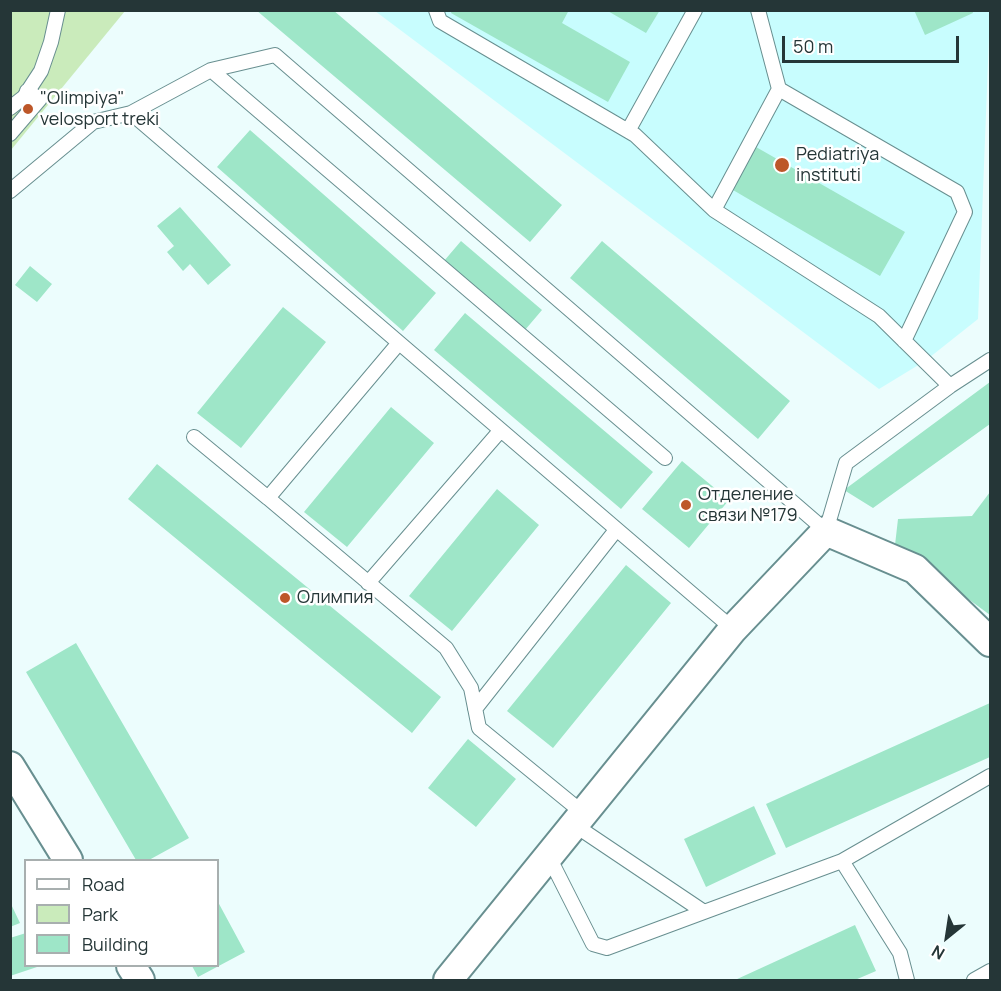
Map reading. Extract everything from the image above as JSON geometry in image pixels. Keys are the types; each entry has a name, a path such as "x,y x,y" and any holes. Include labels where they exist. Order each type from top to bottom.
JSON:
{"street":[{"path":"448,981 733,628 826,531 915,569 990,642"},
{"path":"10,766 67,859"},
{"path":"132,967 140,981"}],"lane":[{"path":"10,108 27,91 41,71 51,42 58,10"},
{"path":"436,10 440,21 628,131 714,210 879,316 950,386"},
{"path":"628,131 695,10"},
{"path":"714,210 779,89 758,10"},
{"path":"10,191 93,122 131,113 211,70 275,55 826,531 846,463 950,386 990,360"},
{"path":"211,70 665,458"},
{"path":"779,89 957,192 965,212 904,341"},
{"path":"10,134 40,99 27,91"},
{"path":"131,113 398,344 733,628"},
{"path":"268,498 398,344"},
{"path":"368,583 500,431"},
{"path":"194,437 446,648 471,688 479,729 578,818 704,912"},
{"path":"475,709 616,530"},
{"path":"548,855 593,944 607,948 842,861 990,776"},
{"path":"842,861 900,953 907,980"},
{"path":"974,981 990,971"}],"shaded area":[{"name":"Pediatriya instituti","path":"375,11 990,11 978,319 925,361 879,389"}],"green space":[{"name":"\"Olimpiya\" velosport treki","path":"11,11 125,11 11,150"}],"building":[{"path":"256,10 333,10 562,205 530,242"},
{"path":"452,10 569,10 562,23 630,62 608,102 451,13"},
{"path":"606,10 660,10 646,33"},
{"path":"914,10 972,10 973,13 925,35"},
{"path":"250,130 436,293 403,331 217,167"},
{"path":"756,147 905,232 880,276 733,190"},
{"path":"180,207 231,265 208,285 190,264 183,271 167,252 174,246 157,226"},
{"path":"461,241 542,310 525,330 444,261"},
{"path":"602,241 790,401 758,439 570,278"},
{"path":"30,266 52,284 37,302 15,285"},
{"path":"283,307 326,342 241,448 197,413"},
{"path":"465,313 653,472 621,509 434,350"},
{"path":"990,382 990,424 873,508 844,490"},
{"path":"391,407 434,443 347,547 304,512"},
{"path":"682,461 729,500 689,548 642,509"},
{"name":"Олимпия","path":"157,464 441,697 412,733 128,499"},
{"path":"497,489 539,525 452,631 409,596"},
{"path":"990,492 990,615 895,545 898,519 972,516"},
{"path":"626,565 671,603 553,748 507,711"},
{"path":"76,643 189,838 151,859 135,859 26,672"},
{"path":"990,703 990,757 786,848 766,804"},
{"path":"468,739 516,779 476,827 428,788"},
{"path":"754,806 776,854 706,887 684,839"},
{"path":"10,902 20,923 10,927"},
{"path":"219,904 245,952 219,966"},
{"path":"855,925 876,971 855,980 735,980"},
{"path":"24,934 24,967 37,967 10,976 10,938"},
{"path":"193,967 217,967 198,977"}],"place":[{"name":"\"Olimpiya\" velosport treki","path":"28,109"},
{"name":"Pediatriya instituti","path":"782,165"},
{"name":"Отделение связи №179","path":"686,505"},
{"name":"Олимпия","path":"285,598"}]}
